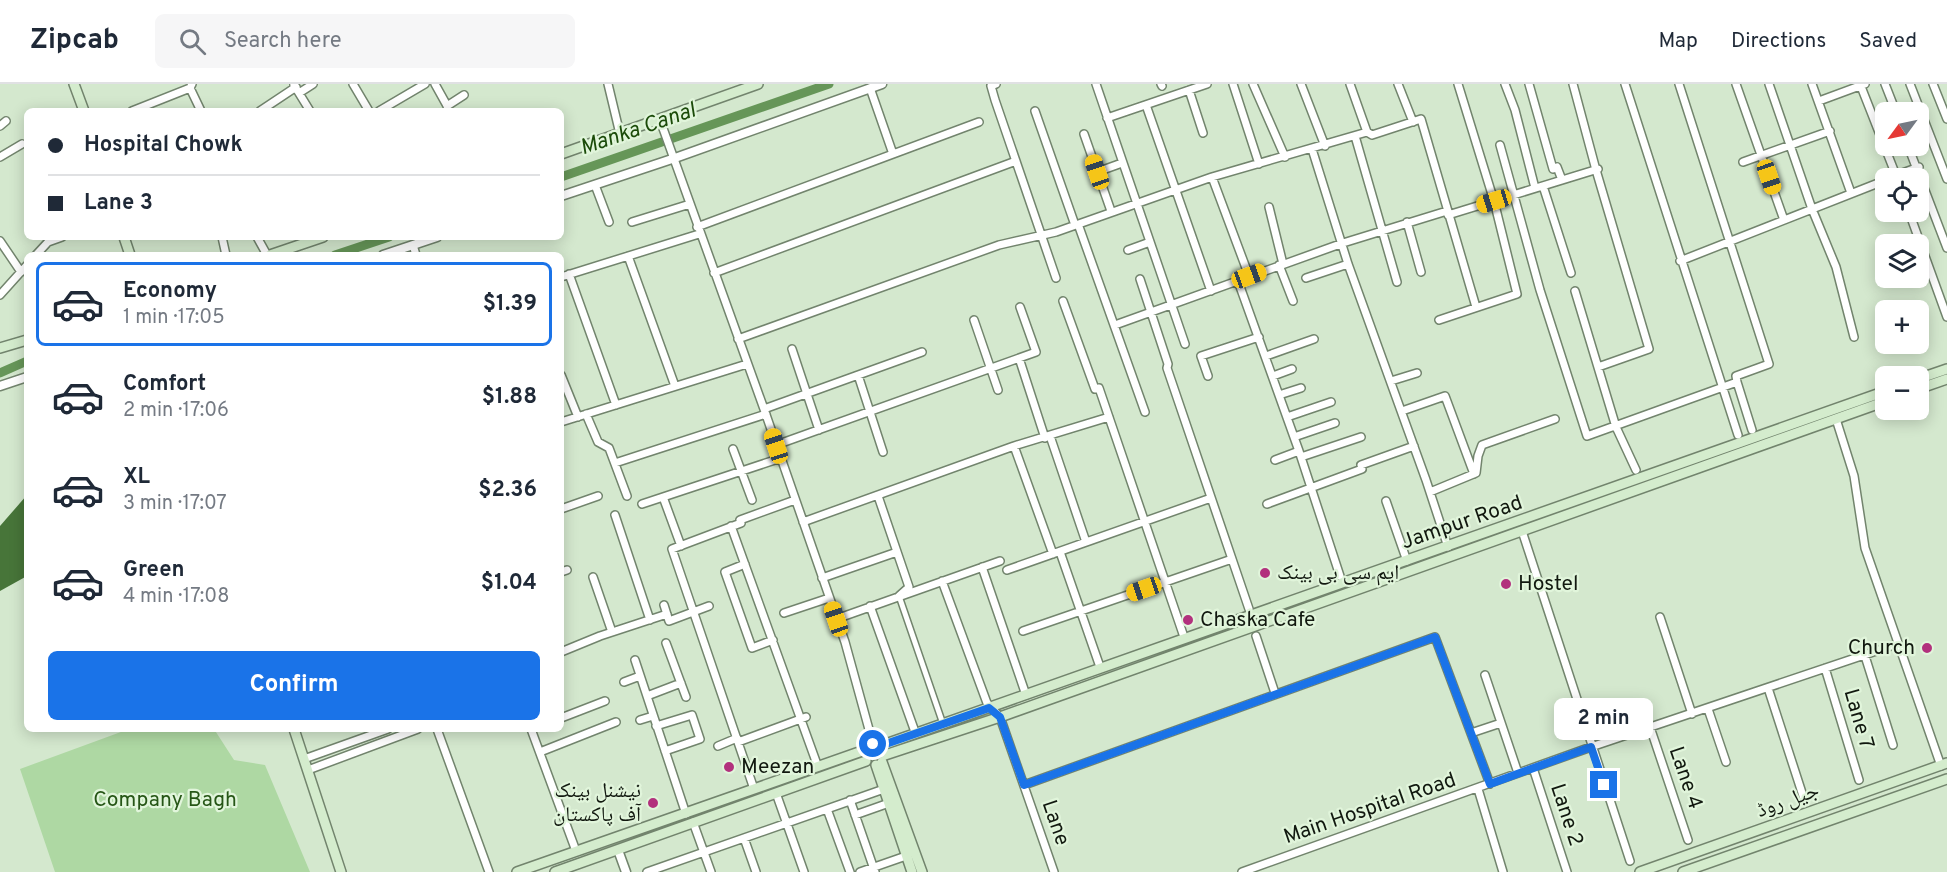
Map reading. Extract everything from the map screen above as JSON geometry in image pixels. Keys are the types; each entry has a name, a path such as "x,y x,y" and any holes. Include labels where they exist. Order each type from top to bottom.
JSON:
{"main road":[{"path":"74,84 83,108"},
{"path":"564,153 758,84"},
{"path":"277,252 314,240"},
{"path":"0,348 24,341"},
{"path":"1929,375 1947,369"},
{"path":"1929,385 1947,379"},
{"name":"Jampur Road","path":"865,756 877,745 1448,547 1875,395"},
{"name":"Jampur Road","path":"881,761 1875,405"},
{"path":"295,732 341,872"},
{"path":"877,745 922,872"},
{"path":"865,756 871,765 881,761"},
{"path":"517,872 818,767 865,756"},
{"path":"555,872 776,793 865,756"},
{"path":"881,761 884,789 912,872"},
{"name":"جیل روڈ","path":"1640,872 1944,764"},
{"name":"جیل روڈ","path":"1683,872 1947,779"}],"street":[{"path":"265,108 296,88 314,84"},
{"path":"364,84 354,86 367,108"},
{"path":"385,108 425,84"},
{"path":"435,84 448,108 464,95"},
{"path":"608,84 620,134"},
{"path":"564,195 882,84"},
{"path":"996,84 991,86 1056,278"},
{"path":"1096,84 1185,344"},
{"path":"1107,118 1207,84"},
{"path":"1233,84 1259,164"},
{"path":"1253,84 1285,157"},
{"path":"1301,84 1324,146"},
{"path":"1350,84 1367,132 1372,135 1421,119 1476,307"},
{"path":"1398,84 1413,122"},
{"path":"1438,320 1517,294 1494,201 1458,84"},
{"path":"1505,84 1515,110 1535,188"},
{"path":"1529,84 1553,169 1557,167 1562,180"},
{"path":"1573,84 1650,349 1598,367"},
{"path":"1625,84 1680,261 1738,435"},
{"path":"1679,84 1769,364 1736,376 1752,429"},
{"path":"1736,84 1784,220"},
{"path":"1769,84 1812,209 1836,267 1854,337"},
{"path":"1812,84 1851,193"},
{"path":"1819,101 1862,84 1889,168"},
{"path":"1885,84 1892,102"},
{"path":"1910,84 1947,179"},
{"path":"1933,84 1947,120"},
{"path":"139,108 191,86 200,108"},
{"path":"296,88 308,108"},
{"path":"870,88 893,154"},
{"path":"1189,90 1203,133"},
{"path":"1146,105 1211,291"},
{"path":"1035,111 1145,412"},
{"path":"660,120 765,411 877,745"},
{"path":"564,276 628,256 979,122"},
{"path":"1743,162 1830,131"},
{"path":"738,339 999,245 1077,225 1136,202 1212,177 1367,132"},
{"path":"1084,134 1111,211"},
{"path":"1355,136 1397,282"},
{"path":"0,157 22,144"},
{"path":"1500,145 1539,290 1587,436 1737,382"},
{"path":"1312,149 1348,264 1402,411 1448,547"},
{"path":"1913,156 1947,248"},
{"path":"714,273 1016,160"},
{"path":"1097,172 1122,163"},
{"path":"1115,325 1382,229 1494,201 1597,170"},
{"path":"1212,177 1249,276"},
{"path":"596,184 609,222"},
{"path":"1680,261 1875,184"},
{"path":"1544,186 1571,273"},
{"path":"632,222 690,204"},
{"path":"1269,207 1281,264 1293,301"},
{"path":"1407,222 1420,272"},
{"path":"1913,222 1947,317"},
{"path":"39,252 48,242 54,240"},
{"path":"391,252 428,240"},
{"path":"0,241 21,272"},
{"path":"1128,250 1150,242"},
{"path":"413,245 415,252"},
{"path":"628,256 675,386"},
{"path":"1306,278 1348,264"},
{"path":"0,295 24,268"},
{"path":"569,274 616,405"},
{"path":"1140,279 1168,364 1167,368 1249,609"},
{"path":"1238,281 1280,395 1340,576"},
{"path":"1575,291 1616,427 1636,470"},
{"path":"1063,301 1095,389 1099,388 1183,634"},
{"path":"776,446 1036,352 1020,307"},
{"path":"974,320 998,390"},
{"path":"1208,376 1201,357 1259,337"},
{"path":"1266,356 1314,339"},
{"path":"792,349 819,430"},
{"path":"615,463 765,411 921,352"},
{"path":"1019,358 1086,542"},
{"path":"564,421 747,364"},
{"path":"1273,376 1292,369"},
{"path":"1391,381 1417,372"},
{"path":"858,375 883,452"},
{"path":"0,386 24,378"},
{"path":"564,382 578,417"},
{"path":"1280,395 1301,388"},
{"path":"1402,411 1445,396 1474,474"},
{"path":"1287,417 1331,402"},
{"path":"586,414 598,442 609,448 627,496"},
{"path":"803,522 1014,446 1109,417"},
{"path":"1430,492 1474,474 1482,445 1555,419"},
{"path":"1836,419 1854,476 1865,548 1897,644 1944,764"},
{"path":"1294,437 1335,423"},
{"path":"1275,460 1361,437"},
{"path":"1014,446 1082,610 1099,664"},
{"path":"1267,504 1362,469 1361,465 1414,446"},
{"path":"733,449 752,500"},
{"path":"642,504 781,458"},
{"path":"564,508 598,496"},
{"path":"878,496 909,586 899,596"},
{"path":"663,497 681,546"},
{"path":"1007,570 1211,498"},
{"path":"754,789 672,549 795,500"},
{"path":"1386,501 1407,561"},
{"path":"615,515 650,620"},
{"path":"731,526 804,718 818,767"},
{"path":"1522,531 1630,861"},
{"path":"822,578 897,552"},
{"path":"1023,631 1232,559"},
{"path":"836,619 1000,561"},
{"path":"745,564 725,572 752,648 773,640"},
{"path":"982,567 1026,695"},
{"path":"593,577 612,632"},
{"path":"942,581 989,708 1000,717"},
{"path":"899,596 943,724"},
{"path":"784,613 829,598"},
{"path":"664,605 669,621 709,606"},
{"path":"870,606 914,729"},
{"path":"564,651 667,614"},
{"path":"1660,617 1692,714"},
{"path":"1256,636 1275,693"},
{"path":"1024,785 1435,637 1490,784"},
{"path":"666,643 686,697"},
{"name":"Main Hospital Road","path":"1242,872 1591,747 1897,644"},
{"path":"1865,656 1893,745"},
{"path":"635,660 686,814"},
{"name":"Lane 7","path":"1826,668 1859,780"},
{"path":"1485,675 1518,773"},
{"path":"624,682 640,676"},
{"path":"647,696 681,683"},
{"path":"1768,688 1804,799"},
{"path":"564,717 605,700"},
{"path":"1708,709 1726,762"},
{"path":"656,726 692,715 700,739 665,751"},
{"path":"640,720 653,716"},
{"name":"Lane","path":"1000,717 1054,872"},
{"path":"718,746 804,718"},
{"path":"540,752 616,722"},
{"path":"1471,733 1501,723"},
{"name":"Lane 4","path":"1650,727 1688,840"},
{"path":"304,759 380,732"},
{"path":"308,770 410,732"},
{"path":"438,732 489,872"},
{"path":"532,732 576,851"},
{"name":"Lane 2","path":"1533,768 1568,872"},
{"path":"647,872 664,869 703,852 884,789"},
{"path":"1478,789 1503,872"},
{"path":"776,793 804,872"},
{"path":"850,800 875,869"},
{"path":"855,815 889,803"},
{"path":"827,809 850,872"},
{"path":"693,822 711,872"},
{"path":"744,838 756,872"},
{"path":"618,850 626,872"},
{"path":"860,872 875,869 906,856"}],"green space":[{"name":"Company Bagh","path":"121,732 216,732 234,760 265,765 310,872 55,872 20,769"}],"building":[{"path":"24,498 24,578 0,591 0,526"}],"waterway":[{"name":"Manka Canal","path":"564,176 829,84"},
{"name":"Manka Canal","path":"344,252 380,240"},
{"name":"Manka Canal","path":"0,373 24,362"}],"place":[{"name":"ایم سی بی بینک","path":"1265,573"},
{"name":"Hostel","path":"1506,584"},
{"name":"Chaska Cafe","path":"1188,620"},
{"name":"Church","path":"1927,648"},
{"name":"Meezan","path":"729,767"},
{"name":"نیشنل بینک آف پاکستان","path":"653,803"}],"route":[{"path":"873,744 880,746 989,708 1000,717 1024,785 1435,637 1490,784 1591,747 1604,785"}]}
